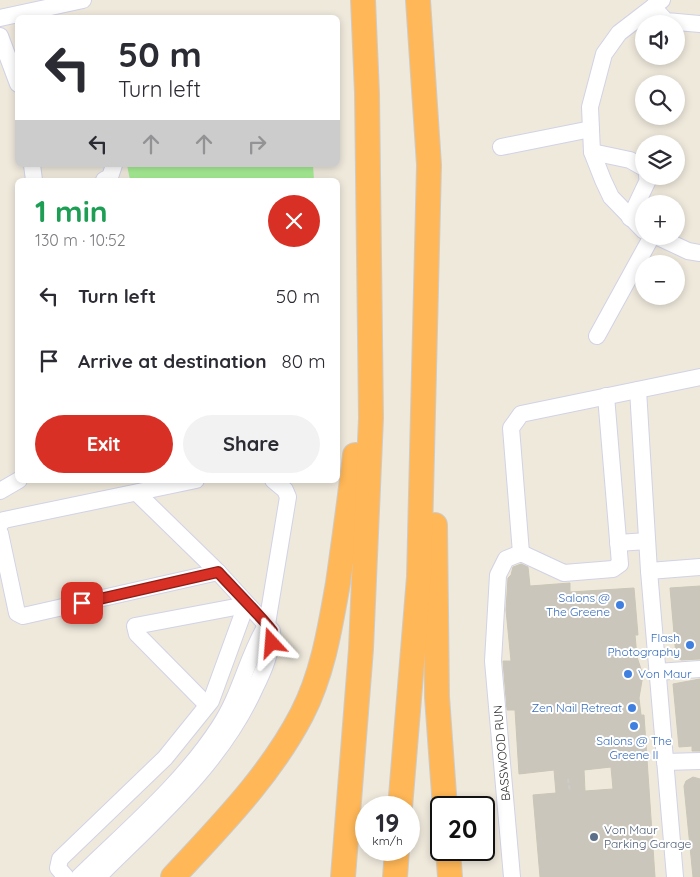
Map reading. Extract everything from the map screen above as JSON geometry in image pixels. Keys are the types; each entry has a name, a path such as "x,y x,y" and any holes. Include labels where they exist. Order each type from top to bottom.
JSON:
{"highway":[{"path":"343,877 361,640 371,418 368,93 363,0"},
{"path":"418,0 428,165 438,696 444,796"},
{"path":"401,796 419,577 428,165"},
{"path":"173,877 250,793 269,767 302,714 318,674 331,624 348,518 370,277"},
{"path":"395,877 396,861"},
{"path":"449,861 450,877"}],"street":[{"path":"0,18 83,0"},
{"path":"635,223 610,197 592,152 590,107 604,54 619,33 658,3 666,21 700,24"},
{"path":"0,36 15,76"},
{"path":"501,147 591,129"},
{"path":"592,152 630,160 635,163"},
{"path":"630,218 646,185"},
{"path":"597,336 647,245"},
{"path":"675,245 688,251 700,253"},
{"path":"606,396 620,564 613,569 564,573 521,553 510,428 514,420 521,414 606,396 700,377"},
{"path":"638,390 649,571 675,877"},
{"path":"0,491 15,482"},
{"path":"0,524 4,520 138,494 184,483"},
{"path":"267,624 288,496 285,490 277,483"},
{"path":"79,877 189,776 230,735 252,696 272,643 272,631 267,624 246,604 218,572 138,494"},
{"path":"0,533 17,612 23,616 218,572"},
{"path":"618,542 647,540"},
{"name":"BASSWOOD RUN","path":"512,877 493,661 498,575 506,559 521,553"},
{"path":"649,571 700,567"},
{"path":"66,877 58,868 60,858 168,756 207,705 246,604"},
{"path":"207,705 137,634 135,626 246,604"},
{"path":"657,672 700,669"},
{"path":"168,756 189,776"},
{"path":"665,762 700,761"},
{"path":"98,877 189,776"}],"path":[{"path":"568,779 570,792"}],"green space":[{"path":"127,167 313,167 314,178 130,178"}],"building":[{"path":"521,564 528,567 530,586 570,583 570,592 634,588 638,635 635,635 637,657 643,675 639,698 641,715 644,715 655,877 540,877 533,795 556,793 554,770 519,774 515,710 507,710 503,661 511,661 506,610 508,578 513,567","holes":["611,767 613,789 585,791 584,770"]},
{"path":"700,586 700,659 681,660 676,656 670,588"},
{"path":"700,679 700,751 692,751 692,746 679,747 673,684"},
{"path":"693,777 700,779 700,877 693,877 684,786 686,781"}],"place":[{"name":"Salons @ The Greene","path":"620,605"},
{"name":"Flash Photography","path":"690,645"},
{"name":"Von Maur","path":"628,674"},
{"name":"Zen Nail Retreat","path":"632,708"},
{"name":"Salons @ The Greene II","path":"634,726"},
{"name":"Von Maur Parking Garage","path":"594,837"}],"route":[{"path":"82,603 218,572 246,604 267,624 272,631 272,643"}]}
